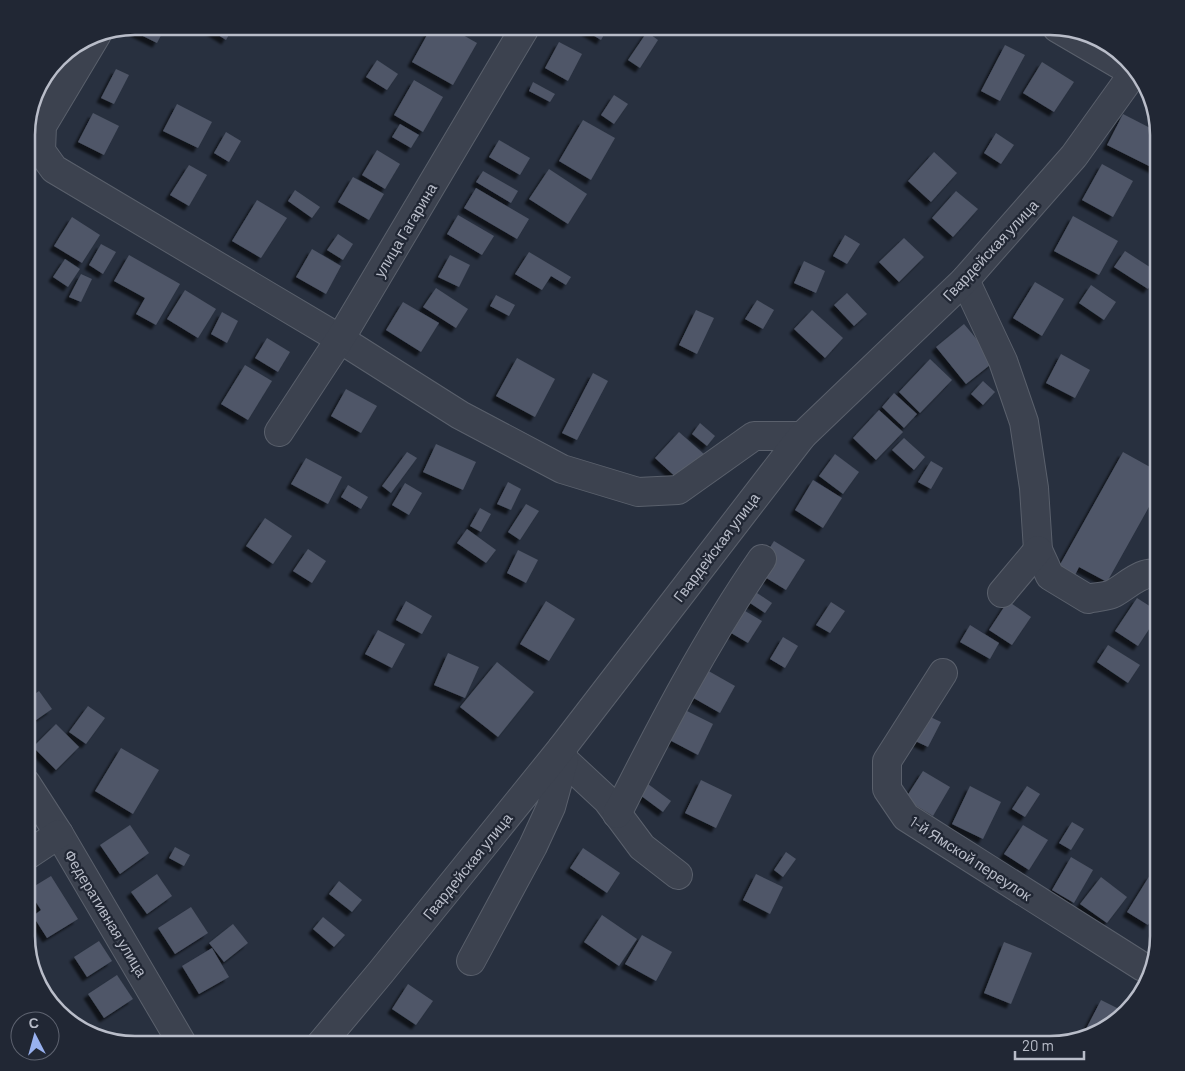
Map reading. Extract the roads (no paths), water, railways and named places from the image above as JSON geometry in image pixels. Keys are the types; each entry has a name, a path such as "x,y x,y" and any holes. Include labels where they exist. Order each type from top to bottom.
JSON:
{"street":[{"name":"улица Гагарина","path":"278,432 340,339 521,35"},
{"path":"1074,38 1123,66"},
{"path":"91,46 42,126 41,151 54,170 340,339 460,415 562,469 638,492 678,490 754,436 802,436"},
{"name":"Гвардейская улица","path":"328,1036 563,754 802,436 965,280 1074,156 1133,78"},
{"path":"965,280 1003,361 1024,422 1034,488 1038,550 1050,576 1088,598 1111,594 1136,578 1150,574"},
{"path":"1002,593 1038,550"},
{"path":"617,814 707,643 762,559"},
{"name":"1-й Ямской переулок","path":"943,673 887,761 887,789 906,817 1145,968"},
{"path":"563,754 607,800 642,847 678,876"},
{"path":"471,961 533,846 551,807 563,754"},
{"name":"Федеративная улица","path":"35,797 59,834 178,1036"},
{"path":"35,850 59,834"}]}
